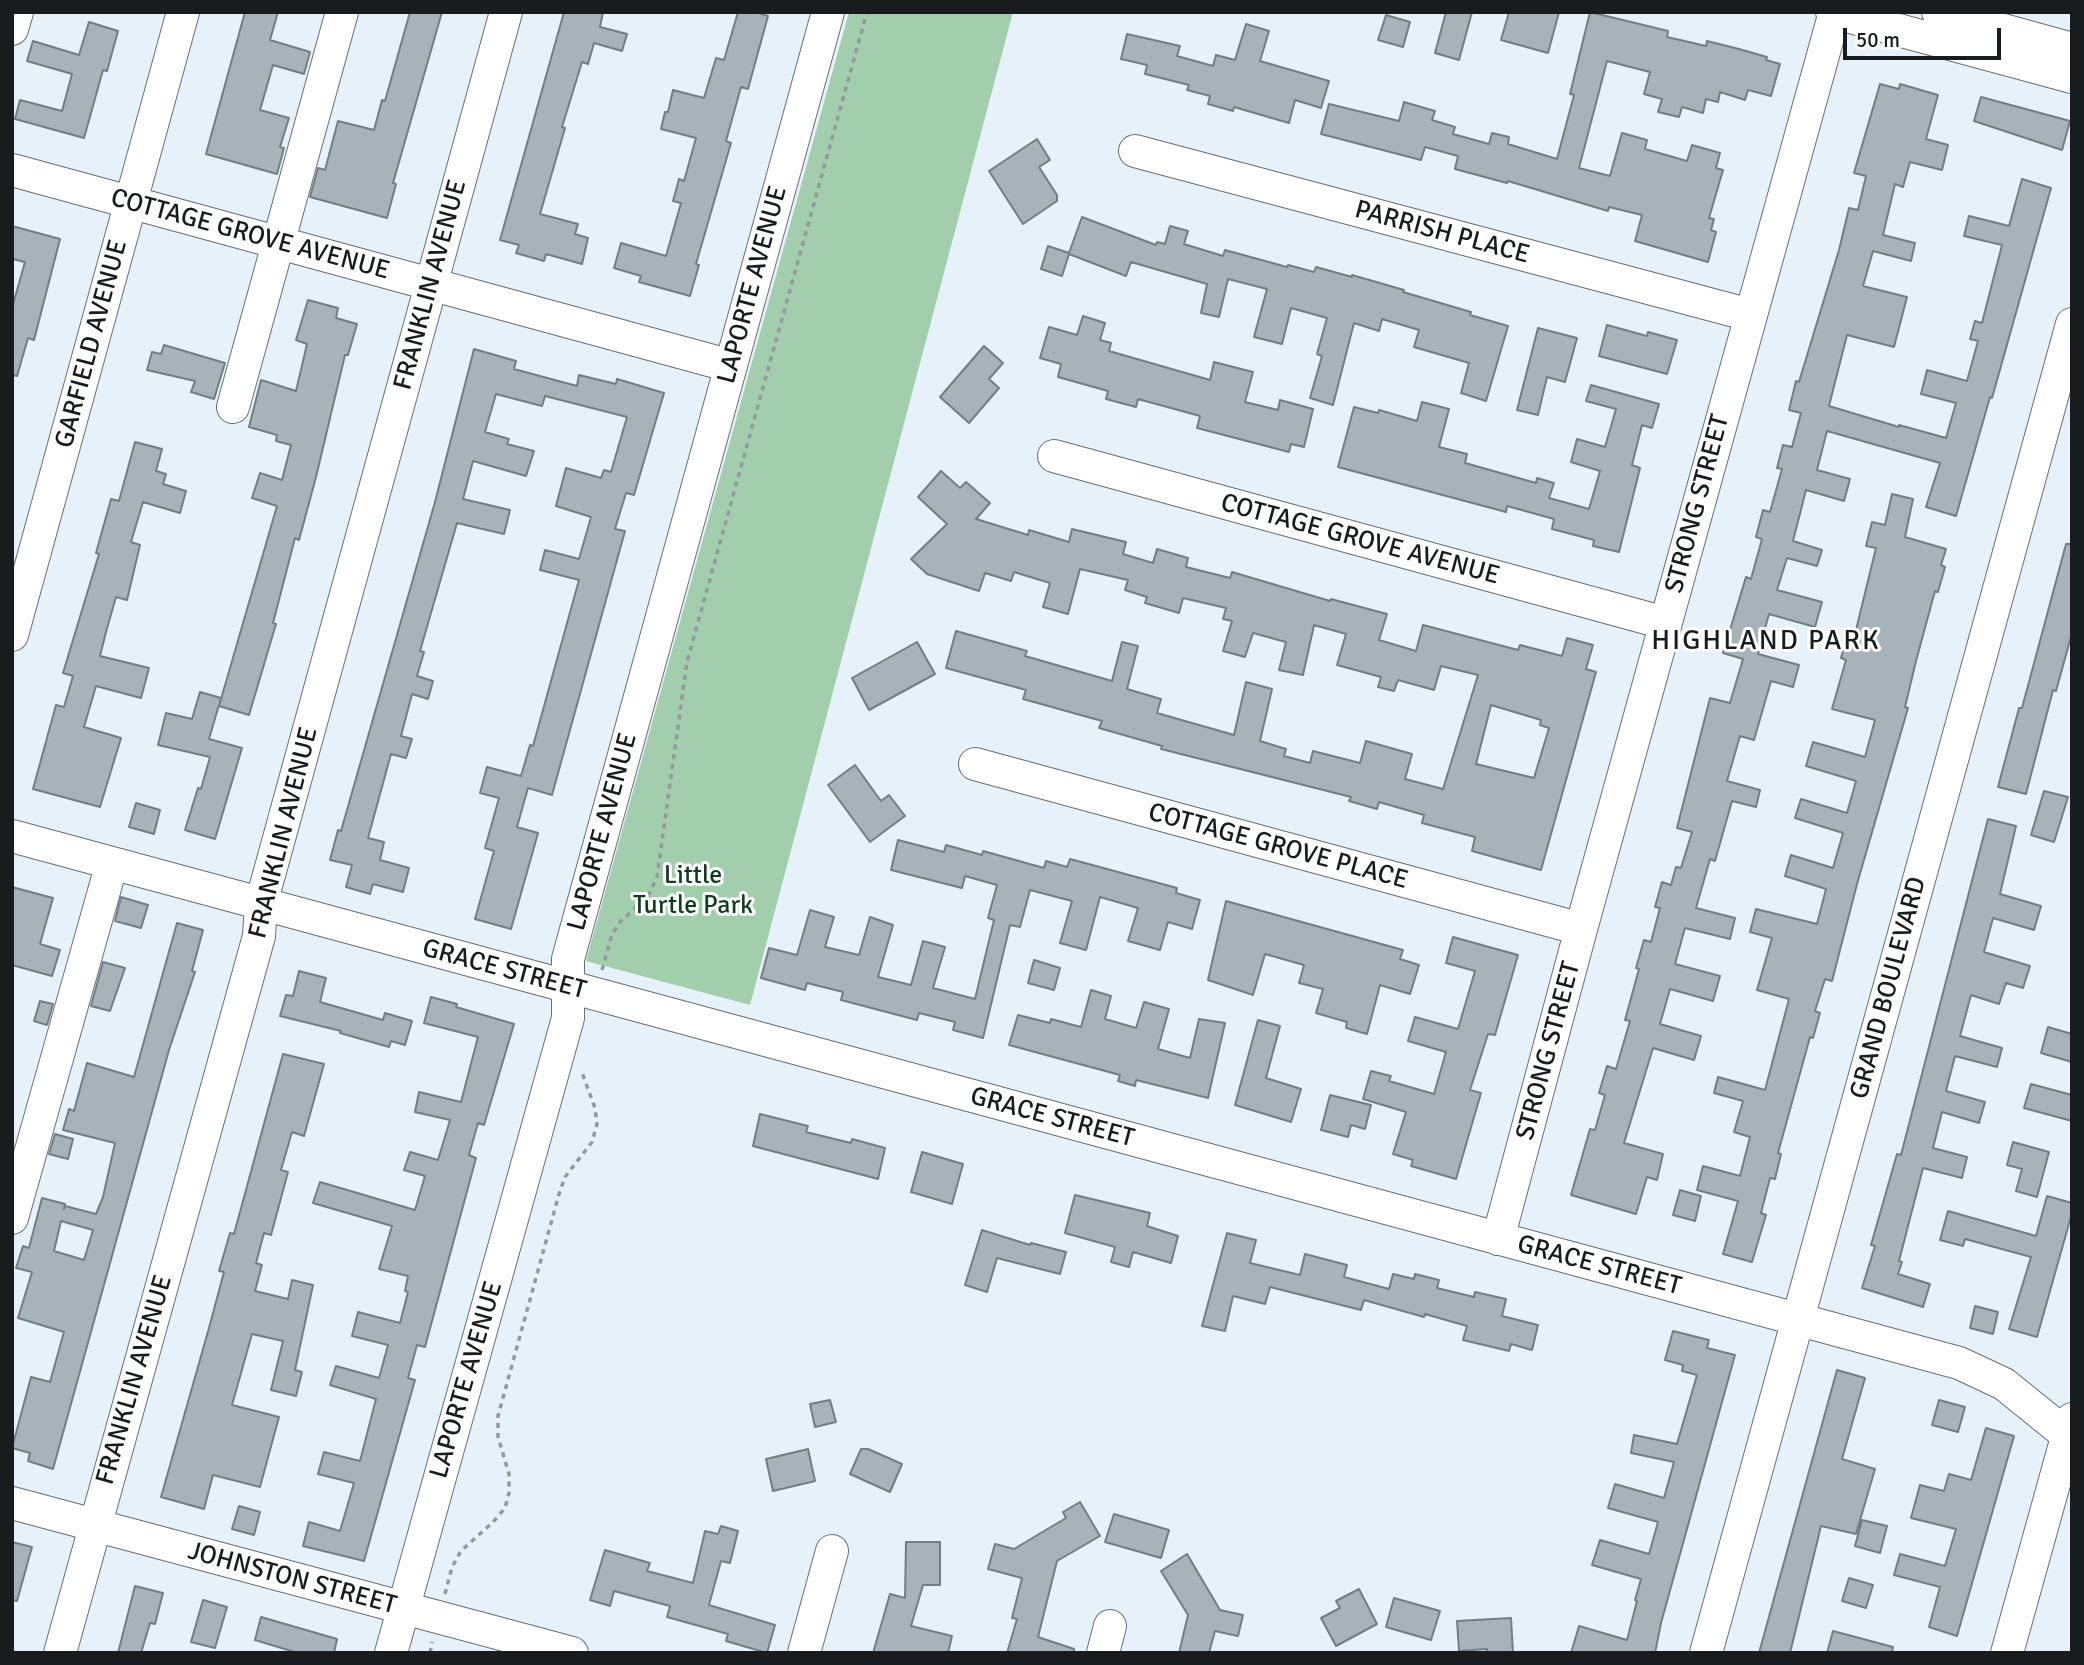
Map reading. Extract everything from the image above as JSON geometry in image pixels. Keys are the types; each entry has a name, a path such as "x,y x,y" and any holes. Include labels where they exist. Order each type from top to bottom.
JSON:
{"street":[{"path":"12,29 16,12"},
{"name":"GARFIELD AVENUE","path":"12,635 183,12"},
{"path":"233,407 342,12"},
{"name":"FRANKLIN AVENUE","path":"60,1653 259,936 261,904 506,12"},
{"name":"LAPORTE AVENUE","path":"391,1653 568,1018 582,991 568,959 828,12"},
{"path":"1834,12 2072,76"},
{"name":"STRONG STREET","path":"1498,1239 1834,12"},
{"path":"1938,12 2072,48"},
{"name":"PARRISH PLACE","path":"1135,151 1750,315"},
{"name":"COTTAGE GROVE AVENUE","path":"12,170 730,366"},
{"name":"GRAND BOULEVARD","path":"1706,1653 2072,324"},
{"name":"COTTAGE GROVE AVENUE","path":"1054,456 1665,623"},
{"name":"COTTAGE GROVE PLACE","path":"975,764 1581,929"},
{"name":"GRACE STREET","path":"12,836 1959,1363 2004,1384 2070,1431"},
{"path":"12,1218 112,863"},
{"path":"2007,1653 2070,1431"},
{"name":"JOHNSTON STREET","path":"12,1503 572,1653"},
{"path":"804,1653 832,1551"}],"path":[{"path":"582,991 618,925 648,896 657,877 687,662 866,12"},
{"path":"430,1653 452,1567 461,1551 505,1508 509,1493 509,1474 499,1437 498,1416 559,1194 565,1177 592,1142 597,1124 595,1108 581,1063"}],"green space":[{"name":"Little Turtle Park","path":"849,12 1013,12 750,1005 586,961"}],"building":[{"path":"245,12 278,12 270,40 310,52 304,74 273,65 260,110 289,118 280,147 284,148 277,174 206,154"},
{"path":"410,12 442,12 393,183 396,184 387,218 310,197 318,168 325,170 338,121 374,130"},
{"path":"564,12 603,12 600,27 627,34 622,51 594,43 588,64 582,62 540,214 578,224 575,234 588,238 582,264 546,254 544,261 516,253 519,245 500,240"},
{"path":"738,12 755,12 768,16 748,89 741,87 726,141 731,143 696,264 699,265 690,296 639,282 641,276 614,268 621,243 666,256 681,203 673,201 679,179 684,181 696,138 661,129 665,112 668,112 673,90 704,98 716,58 724,60"},
{"path":"1446,12 1472,12 1459,60 1435,53"},
{"path":"1509,12 1559,12 1548,53 1501,40"},
{"path":"1590,12 1668,31 1667,37 1706,46 1707,41 1767,57 1766,60 1780,64 1771,96 1748,90 1745,100 1720,92 1718,102 1706,99 1703,113 1682,107 1679,117 1658,112 1662,99 1644,94 1650,72 1607,61 1579,168 1610,176 1622,133 1647,140 1645,149 1687,161 1692,145 1720,153 1716,168 1723,170 1709,218 1714,219 1711,230 1716,232 1708,262 1635,241 1642,215 1609,207 1608,211 1508,181 1507,183 1455,169 1458,156 1425,147 1421,160 1321,134 1329,104 1399,121 1404,102 1435,111 1432,120 1455,127 1453,134 1489,144 1492,133 1509,137 1508,144 1557,159 1574,95 1570,94"},
{"path":"1386,15 1410,22 1403,47 1378,40"},
{"path":"89,22 118,31 107,71 103,70 84,138 15,119 20,100 62,111 72,74 27,61 33,41 79,55"},
{"path":"1246,24 1269,31 1260,61 1329,81 1321,108 1295,100 1289,123 1234,107 1233,111 1208,104 1210,96 1187,90 1189,85 1145,74 1147,65 1121,59 1127,34 1180,46 1177,56 1213,66 1216,55 1235,60"},
{"path":"1880,84 1899,89 1900,84 1938,95 1926,139 1948,145 1942,170 1910,162 1903,187 1895,184 1883,235 1915,243 1911,261 1873,251 1863,286 1907,297 1894,347 1847,335 1829,406 1946,438 1956,403 1921,394 1927,370 1967,381 1978,341 1970,339 1975,321 1982,323 2002,245 1964,236 1969,216 2009,226 2022,179 2051,188 1956,516 1926,507 1940,463 1827,431 1817,470 1850,479 1844,501 1806,490 1793,541 1822,550 1817,566 1787,558 1777,590 1822,602 1815,627 1769,614 1758,654 1799,665 1793,687 1771,681 1754,740 1740,736 1727,781 1760,790 1756,807 1732,801 1715,861 1710,859 1696,908 1735,918 1730,939 1685,928 1675,964 1720,976 1713,1001 1670,989 1660,1024 1701,1036 1694,1060 1653,1048 1624,1143 1663,1154 1657,1180 1647,1177 1636,1214 1571,1195 1590,1129 1595,1130 1605,1095 1599,1093 1607,1066 1616,1069 1630,1021 1625,1020 1639,969 1636,968 1644,940 1651,942 1660,908 1655,907 1662,882 1671,885 1676,867 1681,868 1692,832 1677,828 1710,698 1730,703 1743,659 1723,653 1746,577 1751,579 1762,539 1756,537 1763,510 1770,512 1782,469 1777,468 1783,445 1792,447 1801,413 1789,410 1796,381 1799,382 1849,208 1858,210 1866,176 1854,173"},
{"path":"1981,97 2070,121 2062,150 1974,121"},
{"path":"1037,139 1050,160 1039,167 1057,195 1057,201 1023,224 989,171"},
{"path":"1082,217 1156,245 1157,242 1165,244 1170,226 1188,231 1184,244 1223,256 1225,250 1287,267 1288,265 1314,272 1316,267 1352,275 1508,326 1486,401 1461,393 1469,363 1414,347 1419,330 1382,319 1379,331 1354,323 1333,405 1310,398 1322,356 1317,354 1327,318 1291,308 1282,344 1254,337 1267,289 1228,279 1219,317 1201,313 1207,284 1131,262 1126,276 1069,254 1062,276 1041,269 1048,246 1069,253"},
{"path":"12,226 60,239 34,340 28,338 17,376 12,375 12,308 25,262 12,259"},
{"path":"308,300 338,308 336,318 357,324 348,355 345,355 316,477 299,540 295,538 273,623 276,624 249,715 219,706 277,506 252,498 260,473 282,480 291,445 276,441 277,435 249,427 261,380 296,391 307,344 296,340"},
{"path":"1083,316 1105,323 1100,340 1111,343 1109,351 1210,380 1214,362 1253,372 1245,402 1278,410 1280,400 1313,409 1304,447 1291,444 1289,452 1197,428 1200,416 1138,399 1136,407 1106,399 1108,391 1058,377 1061,364 1040,358 1049,327 1077,335"},
{"path":"1607,325 1647,336 1648,332 1677,340 1667,374 1599,356"},
{"path":"1538,328 1577,338 1565,382 1547,377 1538,415 1517,410"},
{"path":"164,345 225,363 214,399 191,392 195,381 147,370 152,352 161,354"},
{"path":"984,346 1003,363 989,379 999,388 969,423 940,397"},
{"path":"474,349 516,361 514,369 577,386 579,375 616,384 617,379 664,393 634,495 626,493 615,529 625,531 552,795 528,788 517,827 538,833 511,929 475,919 494,851 485,848 499,798 480,793 487,767 521,776 530,745 533,746 579,580 540,570 545,550 579,559 591,517 556,506 566,468 601,478 604,470 611,472 627,417 545,396 542,406 496,394 485,432 509,439 507,444 534,451 526,476 473,461 463,499 510,510 504,534 457,523 420,651 424,652 417,676 433,681 428,699 412,694 401,736 412,739 406,758 391,754 368,838 384,842 380,860 409,868 403,892 373,884 370,894 346,887 352,865 330,860 338,830 341,831 435,502"},
{"path":"1591,385 1659,404 1652,428 1642,425 1632,465 1640,468 1619,552 1593,546 1594,540 1552,529 1554,519 1507,506 1506,512 1338,467 1354,407 1378,413 1379,410 1417,421 1422,402 1449,409 1439,447 1467,454 1465,463 1536,483 1537,478 1554,483 1549,498 1589,509 1600,471 1571,462 1577,439 1605,447 1616,409 1586,401"},
{"path":"135,442 162,449 156,471 166,474 163,484 186,491 180,513 143,502 131,542 140,545 127,600 116,597 106,632 100,656 149,668 141,698 96,686 84,727 121,738 100,807 33,789 56,705 64,707 73,676 63,673 99,554 96,553 111,499 119,501"},
{"path":"941,471 960,488 966,482 990,503 976,519 1028,535 1029,530 1069,542 1072,529 1126,542 1123,554 1153,563 1157,549 1188,558 1186,567 1230,578 1232,572 1330,601 1331,599 1387,614 1379,640 1416,651 1423,625 1518,650 1520,645 1562,656 1567,638 1593,645 1586,669 1596,672 1541,870 1472,851 1475,837 1422,823 1424,815 1379,802 1377,809 1349,801 1351,797 1161,749 1162,746 1099,728 1102,721 1023,699 1026,690 946,668 956,631 1027,651 1025,656 1112,681 1122,642 1138,646 1127,689 1161,699 1157,713 1234,735 1246,682 1272,689 1260,741 1286,749 1284,756 1310,763 1313,751 1360,763 1366,741 1412,754 1405,779 1443,789 1478,675 1441,666 1434,690 1398,680 1394,691 1378,687 1381,677 1337,665 1346,634 1314,625 1303,675 1279,670 1286,642 1253,633 1245,657 1223,651 1232,621 1223,619 1226,608 1183,598 1179,613 1145,603 1147,597 1125,590 1128,580 1080,569 1068,614 1043,607 1050,583 1014,572 1011,581 985,573 979,591 927,574 911,559 947,524 918,497","holes":["1491,705 1541,720 1540,725 1549,728 1534,778 1476,764"]},
{"path":"1892,494 1913,499 1905,537 1946,549 1941,565 1945,567 1938,592 1935,591 1905,707 1908,708 1832,981 1825,979 1815,1011 1820,1013 1813,1038 1810,1037 1778,1153 1781,1154 1775,1179 1770,1178 1761,1213 1766,1215 1752,1262 1723,1254 1738,1201 1697,1190 1703,1166 1740,1176 1750,1137 1734,1132 1743,1101 1714,1093 1718,1077 1765,1090 1789,999 1757,990 1772,938 1750,932 1756,909 1817,924 1826,889 1785,876 1791,855 1833,868 1843,833 1795,818 1801,799 1847,813 1856,781 1806,766 1813,742 1865,757 1875,720 1832,709 1846,660 1841,658 1848,632 1855,634 1876,548 1866,546 1872,522 1885,525"},
{"path":"2066,544 2072,544 2072,633 2056,691 2053,690 2026,794 1998,787"},
{"path":"917,642 935,674 869,710 852,678"},
{"path":"200,692 221,698 209,739 242,748 215,839 185,830 210,757 158,745 166,713 192,719"},
{"path":"855,765 881,801 889,795 905,816 870,842 828,785"},
{"path":"2044,791 2068,797 2054,842 2031,835"},
{"path":"136,803 160,810 154,834 129,827"},
{"path":"1988,819 2016,826 2000,894 2041,906 2034,930 1993,918 1984,952 2030,966 2023,988 2006,983 1999,1004 1971,995 1960,1036 2002,1048 1997,1067 1955,1056 1946,1091 1985,1102 1979,1123 1942,1112 1933,1148 1967,1157 1962,1178 1923,1168 1898,1274 1930,1284 1923,1307 1862,1288 1875,1246 1871,1245 1897,1154 1901,1155"},
{"path":"898,840 944,852 946,845 982,855 983,851 1044,868 1046,861 1067,867 1070,859 1177,888 1176,893 1200,900 1192,929 1168,922 1160,950 1128,941 1138,908 1100,897 1086,950 1060,943 1072,901 1030,890 1020,927 1010,925 983,1038 953,1030 955,1022 919,1013 917,1020 841,1000 843,992 807,983 805,990 761,978 769,948 797,955 810,910 834,917 825,947 859,955 870,917 893,925 878,977 911,985 923,941 945,947 933,988 975,999 994,920 988,918 997,885 965,876 962,888 891,870"},
{"path":"12,887 53,898 40,944 60,950 52,976 12,965"},
{"path":"121,897 148,905 141,928 115,921"},
{"path":"1226,901 1403,950 1400,959 1419,965 1410,994 1380,985 1367,1034 1346,1028 1347,1022 1316,1013 1323,989 1299,983 1304,965 1265,954 1253,995 1208,980"},
{"path":"177,923 203,930 192,971 195,972 169,1050 53,1469 28,1461 30,1453 12,1448 31,1377 50,1382 64,1332 18,1318 32,1272 16,1268 23,1246 29,1248 42,1198 65,1204 64,1209 65,1206 96,1214 103,1197 115,1143 63,1130 69,1109 74,1111 87,1063 134,1077","holes":["61,1221 93,1230 84,1260 54,1251"]},
{"path":"1453,937 1518,955 1495,1035 1488,1034 1470,1090 1481,1093 1456,1179 1411,1166 1413,1160 1393,1154 1406,1112 1363,1099 1371,1071 1391,1076 1389,1081 1434,1094 1446,1052 1408,1041 1415,1017 1458,1029 1475,971 1446,963"},
{"path":"1034,960 1060,968 1054,990 1028,983"},
{"path":"103,962 125,968 110,1011 91,1006"},
{"path":"299,971 326,978 320,1002 383,1020 385,1013 412,1021 405,1045 391,1041 389,1047 340,1033 341,1031 280,1016 286,995 293,996"},
{"path":"1091,990 1111,996 1105,1019 1136,1028 1144,1002 1169,1009 1158,1049 1190,1058 1199,1019 1225,1023 1208,1098 1136,1080 1135,1086 1118,1081 1120,1075 1009,1045 1018,1015 1050,1023 1051,1019 1081,1027"},
{"path":"431,997 514,1024 484,1125 478,1123 469,1155 476,1158 425,1347 417,1345 408,1378 415,1380 364,1561 303,1546 309,1522 340,1531 354,1483 318,1474 324,1452 360,1461 376,1399 330,1385 336,1366 379,1378 388,1345 352,1336 358,1312 400,1323 408,1292 405,1291 408,1276 379,1269 392,1226 313,1203 320,1182 415,1210 425,1176 404,1170 410,1152 438,1160 450,1120 415,1112 419,1092 461,1102 478,1037 424,1023"},
{"path":"40,1001 53,1004 47,1025 34,1021"},
{"path":"1258,1020 1280,1026 1266,1078 1301,1089 1291,1122 1235,1105"},
{"path":"2048,1027 2072,1034 2072,1062 2041,1053"},
{"path":"283,1054 324,1064 304,1136 292,1132 281,1170 288,1172 271,1235 264,1233 256,1263 262,1265 255,1291 288,1299 292,1280 313,1285 295,1370 302,1372 296,1396 271,1390 283,1341 252,1334 232,1405 279,1417 260,1487 213,1475 204,1509 161,1497 224,1272 219,1271 230,1233 234,1234"},
{"path":"2031,1084 2072,1095 2072,1121 2024,1108"},
{"path":"1330,1095 1371,1105 1365,1129 1351,1125 1348,1137 1321,1130"},
{"path":"760,1114 808,1126 806,1132 851,1143 852,1139 885,1148 878,1179 753,1146"},
{"path":"55,1134 73,1139 68,1159 49,1154"},
{"path":"2013,1142 2049,1152 2037,1197 2016,1191 2022,1169 2007,1165"},
{"path":"922,1152 963,1164 952,1204 911,1192"},
{"path":"1680,1190 1701,1196 1695,1221 1673,1215"},
{"path":"1075,1195 1150,1213 1147,1226 1178,1236 1171,1263 1133,1252 1129,1267 1111,1262 1115,1247 1065,1233"},
{"path":"2047,1196 2072,1203 2072,1213 2037,1337 2009,1329 2031,1257 1965,1239 1963,1246 1940,1240 1948,1211 2036,1236"},
{"path":"982,1230 1030,1245 1031,1243 1066,1252 1060,1274 997,1258 987,1292 965,1285"},
{"path":"1227,1233 1256,1240 1250,1263 1300,1275 1305,1254 1347,1265 1344,1277 1389,1289 1393,1274 1414,1279 1415,1274 1439,1280 1437,1288 1474,1297 1475,1292 1506,1299 1502,1316 1538,1325 1532,1350 1511,1344 1509,1351 1463,1340 1467,1326 1425,1314 1424,1317 1364,1300 1361,1310 1270,1287 1265,1304 1233,1296 1225,1331 1202,1326"},
{"path":"1975,1306 1998,1312 1993,1334 1970,1328"},
{"path":"1673,1331 1709,1340 1707,1348 1735,1355 1655,1653 1571,1653 1579,1626 1627,1640 1641,1579 1592,1565 1600,1540 1649,1554 1658,1522 1608,1508 1615,1484 1664,1498 1674,1462 1631,1453 1634,1435 1677,1444 1697,1375 1682,1371 1683,1365 1665,1360"},
{"path":"1837,1370 1865,1378 1842,1459 1875,1469 1856,1534 1821,1526 1790,1653 1759,1653"},
{"path":"830,1400 836,1422 815,1427 810,1404"},
{"path":"1939,1400 1965,1407 1958,1432 1932,1425"},
{"path":"1986,1428 2014,1436 1957,1636 1929,1627 1940,1587 1894,1575 1900,1554 1945,1566 1956,1529 1911,1518 1920,1485 1944,1491 1949,1474 1971,1480"},
{"path":"808,1449 815,1481 773,1491 766,1459"},
{"path":"861,1449 868,1449 902,1464 890,1492 850,1474"},
{"path":"1080,1502 1100,1536 1057,1561 1038,1637 1074,1649 1074,1653 1007,1653 1017,1619 1012,1618 1022,1578 988,1569 995,1544 1014,1549 1066,1518 1063,1512"},
{"path":"239,1506 260,1512 254,1535 232,1529"},
{"path":"1114,1514 1169,1530 1161,1558 1105,1542"},
{"path":"1862,1520 1887,1526 1880,1553 1855,1546"},
{"path":"721,1526 738,1531 730,1563 721,1561 709,1605 775,1625 767,1653 726,1641 728,1634 667,1617 670,1606 614,1591 610,1606 590,1600 605,1550 650,1563 647,1571 693,1583 705,1531 718,1534"},
{"path":"12,1542 32,1547 17,1601 12,1600"},
{"path":"906,1542 940,1542 940,1585 923,1585 911,1626 952,1636 948,1653 873,1653 890,1594 905,1598"},
{"path":"1187,1554 1220,1610 1243,1615 1238,1636 1215,1631 1209,1653 1179,1653 1188,1615 1161,1571"},
{"path":"1849,1578 1873,1585 1866,1608 1842,1601"},
{"path":"135,1586 163,1593 155,1624 150,1623 141,1653 118,1653"},
{"path":"1359,1589 1377,1624 1336,1646 1321,1618 1340,1608 1336,1601"},
{"path":"1394,1598 1440,1611 1431,1640 1386,1627"},
{"path":"203,1600 227,1607 215,1648 191,1642"},
{"path":"261,1617 337,1639 334,1653 298,1653 255,1640"},
{"path":"1511,1618 1513,1653 1487,1653 1487,1649 1459,1651 1457,1621"},
{"path":"1833,1631 1893,1647 1892,1653 1827,1653"}],"district":[{"name":"HIGHLAND PARK","path":"1766,642"}]}
